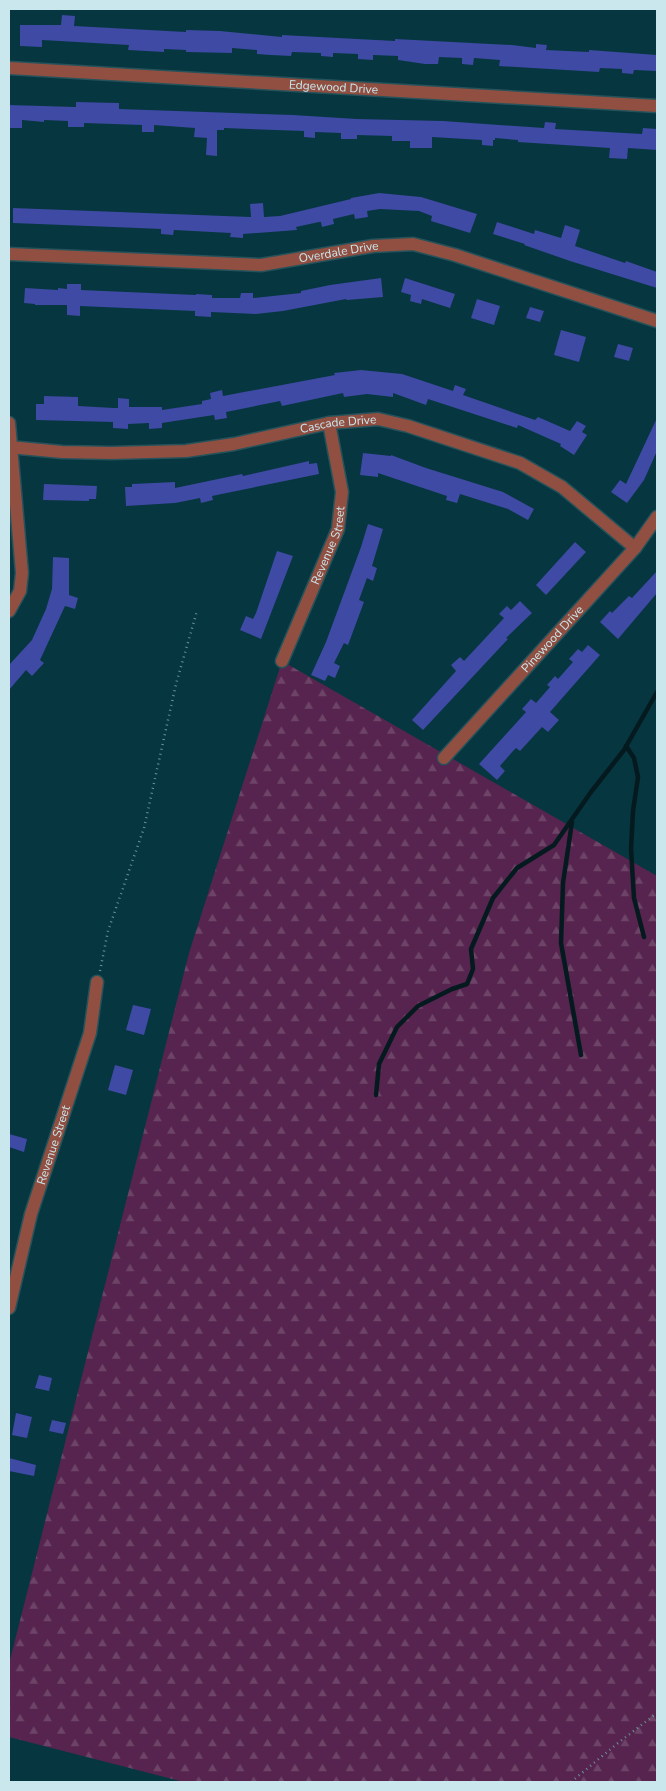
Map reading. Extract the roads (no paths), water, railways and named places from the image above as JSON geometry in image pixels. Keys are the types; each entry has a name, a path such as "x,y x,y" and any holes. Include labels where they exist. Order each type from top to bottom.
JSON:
{"street":[{"name":"Edgewood Drive","path":"9,68 657,106"},
{"name":"Overdale Drive","path":"9,254 261,264 373,246 413,244 454,255 657,321"},
{"name":"Cascade Drive","path":"10,447 62,452 186,451 234,444 329,423 378,419 408,426 520,463 562,487 635,548"},
{"path":"9,423 22,573 20,591 9,611"},
{"name":"Revenue Street","path":"282,661 338,528 342,492 329,423"},
{"name":"Pinewood Drive","path":"444,758 635,548 657,517"},
{"name":"Revenue Street","path":"9,1308 31,1214 90,1033 97,982"}],"waterway":[{"path":"376,1095 379,1064 397,1027 418,1006 452,989 467,984 473,969 471,949 493,898 517,868 554,845 591,792 624,750 657,692"},
{"path":"626,746 634,758 638,777 633,811 631,849 634,898 644,937"},
{"path":"572,822 563,883 561,943 581,1055"}]}
